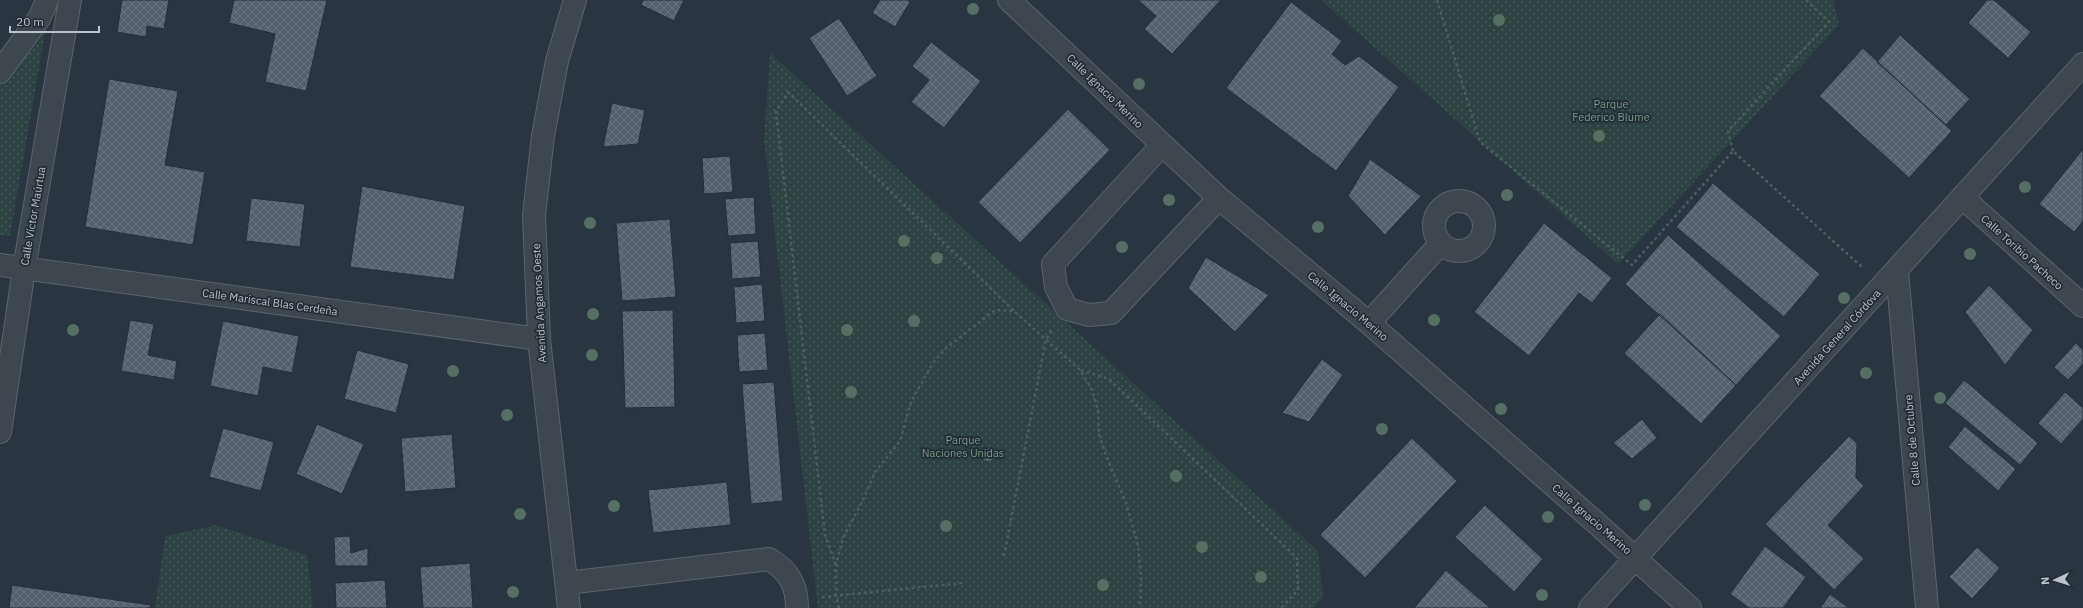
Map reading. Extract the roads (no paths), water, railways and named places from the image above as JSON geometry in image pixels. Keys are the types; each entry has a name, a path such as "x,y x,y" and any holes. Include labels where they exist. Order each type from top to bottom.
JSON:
{"street":[{"path":"0,72 40,17 47,0"},
{"name":"Calle Víctor Maúrtua","path":"0,432 24,269 70,0"},
{"name":"Avenida Angamos Oeste","path":"569,608 539,339 535,207 543,136 557,61 575,0"},
{"name":"Calle Ignacio Merino","path":"1009,0 1219,198 1369,323 1636,557 1690,608"},
{"name":"Avenida General Córdova","path":"1590,608 1890,279 2083,64"},
{"path":"1162,145 1053,264 1056,287 1067,309 1089,315 1111,313 1219,198"},
{"name":"Calle Toribio Pacheco","path":"1962,197 2083,306"},
{"path":"1369,323 1441,243"},
{"name":"Calle Mariscal Blas Cerdeña","path":"0,265 539,339"},
{"name":"Calle 8 de Octubre","path":"1890,279 1927,608"},
{"path":"567,583 769,560 780,566 791,577 797,601"}],"park label":[{"name":"Parque Federico Blume","path":"1611,110"},
{"name":"Parque Naciones Unidas","path":"963,446"}]}
